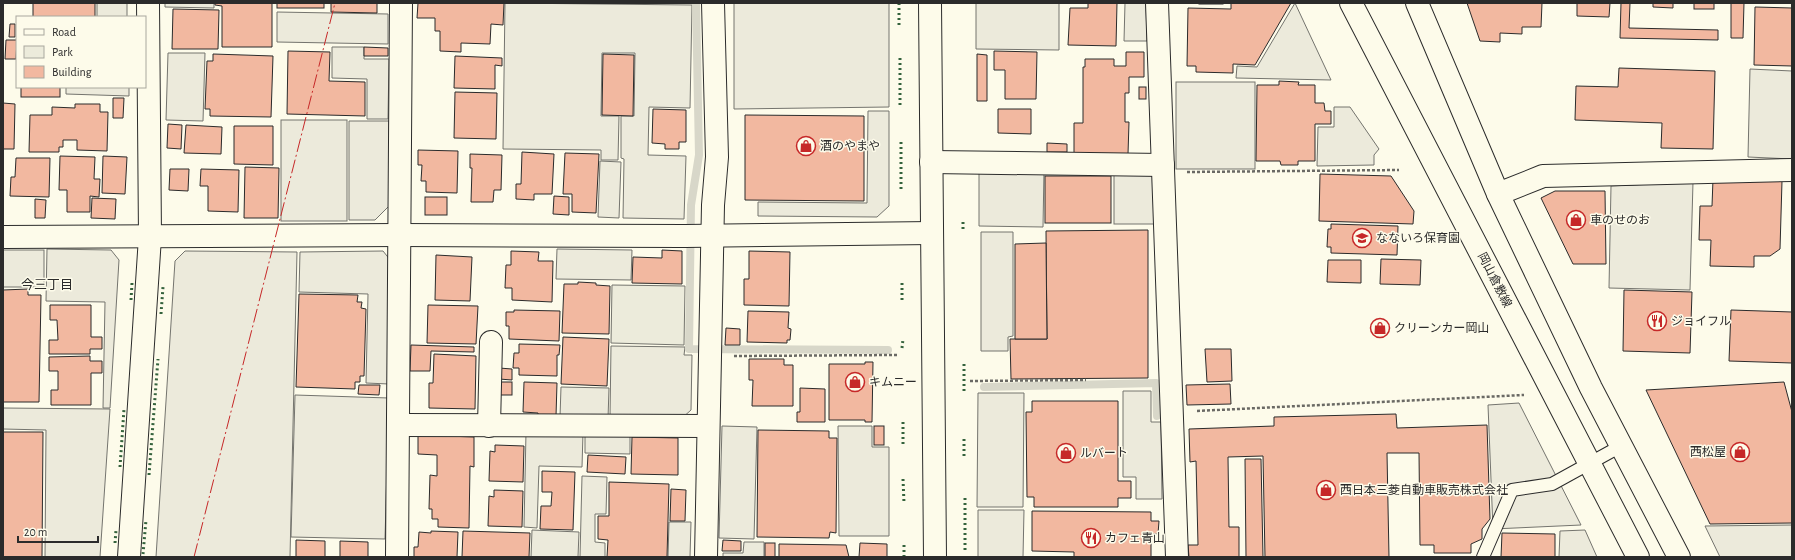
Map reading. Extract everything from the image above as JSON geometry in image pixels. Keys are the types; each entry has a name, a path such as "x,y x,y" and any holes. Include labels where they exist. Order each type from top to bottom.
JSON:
{"street":[{"path":"129,557 150,237 148,3"},
{"path":"397,557 401,3"},
{"path":"706,557 710,351 699,236 713,205 717,158 714,3"},
{"path":"930,3 935,557"},
{"path":"1157,3 1177,557"},
{"name":"岡山倉敷線","path":"1351,3 1638,557"},
{"path":"1417,3 1498,194 1591,388 1679,557"},
{"path":"931,162 1163,168"},
{"path":"1498,194 1543,176 1792,170"},
{"path":"3,237 400,235 699,236 932,233"},
{"path":"489,426 491,342"},
{"path":"398,426 708,426"}],"lane":[{"path":"1483,557 1512,490 1552,484 1621,446"}],"path":[{"path":"1163,168 1399,170"},
{"path":"710,351 897,355"},
{"path":"970,381 1086,380"},
{"path":"1172,413 1524,395"}],"green space":[{"path":"612,285 685,286 684,345 611,343"}],"shaded area":[{"path":"97,3 127,3 127,16 97,16"},
{"path":"165,3 214,3 214,8 165,7"},
{"path":"505,3 692,5 690,108 649,107 648,155 686,156 684,219 623,218 624,159 621,158 621,116 634,116 635,53 602,53 601,116 619,116 618,160 601,160 601,150 503,149"},
{"path":"734,3 889,3 889,107 734,109"},
{"path":"976,3 1059,3 1059,50 976,49"},
{"path":"1125,3 1146,3 1147,41 1124,41"},
{"path":"1295,3 1331,80 1236,78 1237,66 1257,67"},
{"path":"277,12 388,14 388,44 277,42"},
{"path":"332,47 364,47 364,59 389,59 388,119 367,119 367,79 332,78"},
{"path":"168,53 205,53 203,121 166,120"},
{"path":"1750,69 1792,71 1792,159 1748,157"},
{"path":"1176,82 1255,82 1255,169 1176,169"},
{"path":"66,88 129,88 129,96 66,94"},
{"path":"1334,107 1350,107 1379,149 1374,155 1374,165 1317,166 1318,127 1334,127"},
{"path":"868,111 889,111 889,206 877,217 758,216 758,202 867,203"},
{"path":"281,120 347,120 347,221 281,221"},
{"path":"349,121 389,121 389,206 375,220 349,220"},
{"path":"600,161 621,162 619,218 598,217"},
{"path":"979,169 1044,170 1043,227 979,226"},
{"path":"1114,172 1155,172 1155,224 1114,224"},
{"path":"1693,182 1690,290 1609,288 1611,186"},
{"path":"981,232 1013,232 1013,336 1008,337 1008,351 981,351"},
{"path":"47,249 111,250 119,260 110,408 103,408 105,302 46,301"},
{"path":"557,249 632,250 631,280 556,279"},
{"path":"3,250 44,250 44,287 3,287"},
{"path":"185,251 297,252 290,557 156,557 175,261"},
{"path":"383,251 391,261 389,384 366,383 368,294 299,292 300,252"},
{"path":"611,346 685,347 684,355 692,355 691,410 681,419 610,417"},
{"path":"561,387 609,388 608,419 560,417"},
{"path":"1123,391 1151,391 1151,422 1161,422 1162,499 1136,499 1136,477 1123,477"},
{"path":"978,393 1024,393 1023,507 977,507"},
{"path":"295,395 389,398 385,539 291,537"},
{"path":"1519,403 1581,525 1493,529 1488,405"},
{"path":"3,408 110,409 100,557 45,557 46,430 3,429"},
{"path":"722,426 757,427 754,539 719,538"},
{"path":"838,426 872,426 872,447 889,447 889,536 839,536"},
{"path":"526,432 583,433 582,467 539,466 537,528 524,527"},
{"path":"585,433 630,434 630,454 585,453"},
{"path":"582,476 607,477 606,514 595,514 595,542 605,543 605,557 580,557"},
{"path":"978,510 1024,510 1023,557 978,557"},
{"path":"669,522 691,522 690,557 668,557"},
{"path":"1792,525 1792,557 1720,557 1705,526"},
{"path":"532,530 579,532 578,557 531,557"},
{"path":"1585,530 1597,557 1559,557 1560,531"},
{"path":"744,542 764,542 764,557 723,557 723,553 743,553"}],"building":[{"path":"33,3 95,3 95,16 33,16"},
{"path":"215,3 272,3 272,47 222,47 222,6 215,5"},
{"path":"277,3 324,3 324,8 277,8"},
{"path":"331,3 377,3 377,13 331,12"},
{"path":"418,3 504,3 503,25 491,24 490,44 461,43 461,52 440,51 440,31 435,31 435,18 417,18"},
{"path":"1088,3 1117,3 1116,46 1068,45 1070,8 1088,8"},
{"path":"1223,3 1223,4 1199,4"},
{"path":"1231,3 1291,3 1255,65 1233,64 1233,73 1196,72 1196,66 1187,66 1188,8 1231,9"},
{"path":"1467,3 1542,3 1541,27 1522,27 1522,34 1500,33 1500,42 1480,41"},
{"path":"1577,3 1610,3 1609,17 1577,16"},
{"path":"1621,3 1630,3 1629,28 1718,30 1718,40 1620,38"},
{"path":"1653,3 1673,3 1673,8 1653,7"},
{"path":"1694,3 1714,3 1714,9 1694,9"},
{"path":"1731,3 1744,3 1743,38 1731,38"},
{"path":"1755,7 1792,8 1792,66 1754,65"},
{"path":"173,9 219,10 218,49 172,49"},
{"path":"10,24 15,24 15,37 9,37"},
{"path":"6,40 16,40 16,59 5,59"},
{"path":"364,47 388,48 388,56 364,56"},
{"path":"288,51 330,52 329,81 365,82 365,116 287,114"},
{"path":"994,51 1037,52 1036,99 1005,99 1005,70 994,70"},
{"path":"1126,52 1144,52 1144,77 1129,77 1129,93 1125,93 1125,122 1129,122 1128,154 1074,154 1074,123 1083,123 1083,67 1085,67 1085,59 1114,59 1114,66 1126,66"},
{"path":"213,54 273,56 271,117 210,116 210,109 205,109 207,61 213,61"},
{"path":"603,54 634,55 633,116 602,115"},
{"path":"977,54 987,55 987,101 977,101"},
{"path":"455,56 502,58 502,66 495,65 495,89 454,88"},
{"path":"1619,68 1715,71 1713,149 1661,148 1662,123 1575,120 1576,86 1618,87"},
{"path":"1279,81 1299,82 1298,85 1315,85 1315,103 1324,103 1325,111 1331,111 1331,124 1315,124 1315,161 1298,161 1298,165 1281,165 1280,161 1256,161 1257,85 1279,85"},
{"path":"1139,87 1146,87 1146,99 1139,99"},
{"path":"21,88 60,88 60,97 21,97"},
{"path":"455,92 497,93 496,139 454,138"},
{"path":"113,98 124,98 123,118 113,118"},
{"path":"3,103 15,104 14,149 3,149"},
{"path":"75,104 100,104 100,112 108,112 107,151 77,150 77,140 63,140 63,147 59,147 59,152 29,152 30,115 52,115 52,107 75,108"},
{"path":"653,109 686,110 686,142 679,142 679,149 665,149 665,144 652,143"},
{"path":"998,109 1031,109 1031,134 998,133"},
{"path":"745,115 864,116 864,201 745,200"},
{"path":"168,124 182,125 181,149 167,148"},
{"path":"186,125 222,127 221,154 184,153"},
{"path":"234,126 273,126 273,165 234,164"},
{"path":"1047,143 1067,144 1067,152 1047,152"},
{"path":"418,150 458,151 457,193 426,192 426,181 421,181 422,165 418,165"},
{"path":"522,152 554,154 552,194 534,194 534,200 516,199 516,184 521,184"},
{"path":"565,153 599,154 596,213 572,212 572,194 563,194"},
{"path":"470,154 502,155 501,190 494,190 493,202 471,202 472,168 470,168"},
{"path":"60,156 95,157 94,179 100,179 99,197 90,196 90,212 67,212 67,190 59,190"},
{"path":"103,156 127,157 125,194 102,193"},
{"path":"16,158 50,158 49,197 10,196 11,177 15,177"},
{"path":"245,167 279,168 278,218 244,218"},
{"path":"170,169 189,169 188,191 169,190"},
{"path":"201,169 239,170 238,212 208,211 208,186 200,186"},
{"path":"1320,174 1391,176 1414,211 1413,224 1319,221"},
{"path":"1045,176 1111,176 1111,223 1045,223"},
{"path":"1713,179 1782,181 1780,249 1770,256 1754,256 1754,267 1710,266 1711,240 1699,240 1700,206 1712,206"},
{"path":"1555,191 1605,191 1606,264 1573,264 1541,198"},
{"path":"554,196 569,197 569,215 553,214"},
{"path":"425,197 447,197 447,215 425,215"},
{"path":"92,198 116,199 115,219 91,218"},
{"path":"35,199 46,200 45,218 35,218"},
{"path":"1331,224 1398,226 1397,255 1331,253 1331,247 1327,247 1328,229 1331,229"},
{"path":"1148,230 1148,378 1011,379 1010,339 1047,339 1046,231"},
{"path":"1046,243 1047,339 1015,339 1015,244"},
{"path":"662,250 682,251 682,284 632,283 633,257 662,258"},
{"path":"511,251 539,252 538,261 553,261 552,302 512,300 512,288 505,288 506,265 511,265"},
{"path":"749,251 790,252 789,306 744,305 744,279 749,279"},
{"path":"436,255 472,257 470,301 435,300"},
{"path":"1381,259 1421,260 1420,285 1380,284"},
{"path":"1328,260 1361,260 1361,283 1327,282"},
{"path":"578,282 596,283 596,285 610,286 609,334 562,333 564,284 578,284"},
{"path":"28,289 28,295 41,295 39,402 3,402 3,290"},
{"path":"1624,290 1692,292 1690,353 1623,351"},
{"path":"299,294 358,295 357,302 362,302 361,308 366,309 364,376 360,376 360,382 355,382 355,389 296,387"},
{"path":"50,305 91,305 91,337 102,337 102,349 90,349 90,354 49,354 49,340 58,340 57,320 50,320"},
{"path":"428,305 478,306 476,344 427,343"},
{"path":"514,310 560,311 559,341 509,339 509,326 506,326 506,312 514,312"},
{"path":"1731,310 1792,312 1792,363 1729,361"},
{"path":"748,311 789,312 788,328 791,329 790,340 787,340 787,343 747,342"},
{"path":"726,328 740,329 740,345 725,345"},
{"path":"563,337 609,339 607,386 561,384"},
{"path":"519,344 560,345 559,355 557,355 557,376 519,375 519,368 513,368 514,353 519,353"},
{"path":"411,345 474,347 474,352 431,351 430,371 410,371"},
{"path":"1205,349 1231,349 1232,381 1207,382"},
{"path":"434,354 476,356 475,409 429,408 429,383 433,383"},
{"path":"90,356 90,361 102,361 102,373 91,373 91,405 51,405 51,390 58,390 58,371 49,371 49,357"},
{"path":"749,359 784,359 784,365 793,365 793,406 752,406 753,380 749,380"},
{"path":"865,362 873,362 872,422 865,422 865,420 829,420 829,364 865,364"},
{"path":"499,368 512,369 512,380 499,379"},
{"path":"499,382 512,382 512,395 499,395"},
{"path":"524,382 557,383 556,416 538,416 538,413 523,412"},
{"path":"1784,382 1792,412 1792,523 1710,524 1646,390"},
{"path":"1230,384 1231,404 1187,405 1186,385"},
{"path":"359,385 380,385 379,395 358,394"},
{"path":"800,388 825,389 825,422 797,422 797,412 800,412"},
{"path":"1032,401 1118,401 1118,481 1131,481 1131,498 1118,498 1118,507 1034,507 1034,497 1027,497 1026,412 1032,412"},
{"name":"西日本三菱自動車販売株式会社","path":"1396,414 1397,428 1487,425 1490,519 1482,529 1482,539 1471,544 1471,553 1434,553 1434,545 1420,545 1419,453 1387,453 1389,557 1265,557 1263,456 1228,457 1229,527 1239,527 1239,557 1189,557 1188,545 1198,545 1196,461 1190,462 1189,429 1274,426 1274,417"},
{"path":"874,426 884,426 884,445 874,445"},
{"path":"758,430 829,431 829,438 837,438 836,533 830,532 829,538 757,537"},
{"path":"3,432 43,432 42,557 3,557"},
{"path":"418,435 474,437 474,467 470,466 469,528 438,527 438,519 432,519 432,509 429,509 430,475 437,476 437,455 418,454"},
{"path":"632,437 678,438 678,475 631,474"},
{"path":"495,445 524,446 523,482 489,481 490,451 495,452"},
{"path":"588,455 626,457 625,474 587,472"},
{"path":"1245,459 1261,459 1263,557 1246,557"},
{"path":"542,471 575,472 573,530 540,529 541,506 551,506 552,492 542,492"},
{"path":"609,482 669,484 667,557 607,557 608,540 598,539 598,516 609,516"},
{"path":"671,489 686,490 685,521 670,521"},
{"path":"494,490 523,491 522,527 488,526 489,496 494,497"},
{"path":"1032,511 1151,512 1151,521 1159,521 1158,534 1151,534 1151,557 1074,557 1074,552 1032,551"},
{"path":"431,531 458,532 457,557 414,557 414,547 418,547 419,532 431,533"},
{"path":"463,531 530,533 529,557 462,557"},
{"path":"1502,533 1555,534 1555,557 1501,557"},
{"path":"296,540 325,541 325,557 296,557"},
{"path":"723,540 741,541 741,551 722,551"},
{"path":"340,541 368,542 368,557 340,557"},
{"path":"765,543 775,543 775,557 765,557"},
{"path":"860,543 887,544 887,557 859,557"},
{"path":"779,544 846,545 849,557 779,557"}],"waterway":[{"path":"696,3 699,155 691,205 689,349 888,350"},
{"path":"984,387 1156,383 1157,416"}],"hedge":[{"path":"899,3 899,27"},
{"path":"900,58 900,107"},
{"path":"901,142 901,190"},
{"path":"963,222 963,229"},
{"path":"131,300 132,283"},
{"path":"902,283 902,303"},
{"path":"161,314 163,287"},
{"path":"902,348 903,339"},
{"path":"149,475 158,359"},
{"path":"964,364 964,393"},
{"path":"120,467 124,409"},
{"path":"903,422 903,447"},
{"path":"964,439 964,457"},
{"path":"903,479 904,503"},
{"path":"965,498 965,553"},
{"path":"143,554 146,520"},
{"path":"115,543 116,530"},
{"path":"904,544 904,557"}],"power":[{"path":"194,557 335,3"}],"place":[{"name":"酒のやまや","path":"806,146"},
{"name":"車のせのお","path":"1576,220"},
{"name":"なないろ保育園","path":"1362,238"},
{"name":"ジョイフル","path":"1657,321"},
{"name":"クリーンカー岡山","path":"1380,328"},
{"name":"キムニー","path":"855,382"},
{"name":"西松屋","path":"1740,452"},
{"name":"ルバート","path":"1066,453"},
{"name":"西日本三菱自動車販売株式会社","path":"1326,490"},
{"name":"カフェ青山","path":"1091,538"}],"district":[{"name":"今三丁目","path":"47,285"}]}
